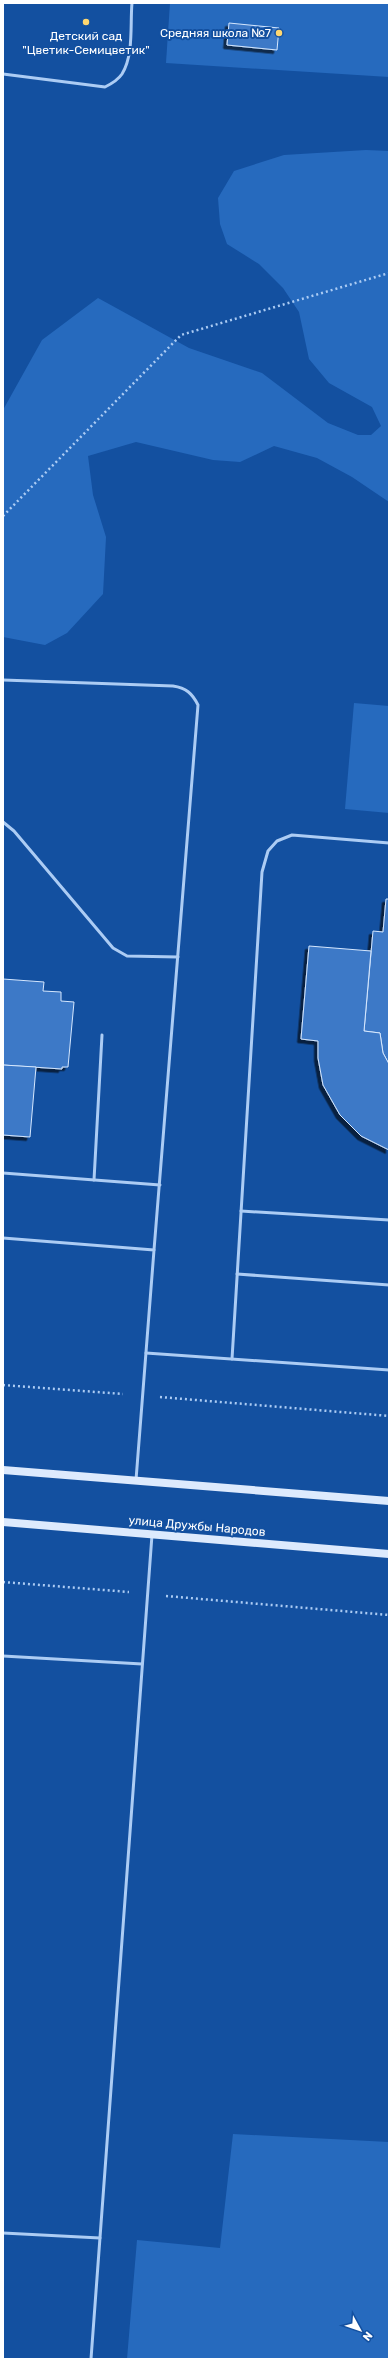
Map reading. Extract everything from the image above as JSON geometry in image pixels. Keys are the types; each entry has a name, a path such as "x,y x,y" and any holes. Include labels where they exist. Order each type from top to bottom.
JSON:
{"main road":[{"path":"3,1470 389,1501"},
{"name":"улица Дружбы Народов","path":"3,1522 389,1554"}],"lane":[{"path":"3,74 105,87 115,82 122,75 127,64 132,3"},
{"path":"3,680 173,686 183,688 192,694 198,705 136,1480"},
{"path":"3,822 14,831 113,948 127,956 178,957"},
{"path":"232,1358 262,872 268,851 277,841 292,835 389,843"},
{"path":"94,1180 102,1035"},
{"path":"3,1173 160,1185"},
{"path":"241,1211 389,1220"},
{"path":"3,1238 154,1250"},
{"path":"237,1274 389,1285"},
{"path":"146,1353 389,1370"},
{"path":"91,2359 152,1534"},
{"path":"3,1656 142,1664"},
{"path":"3,2233 100,2238"}],"path":[{"path":"3,516 181,335 389,273"},
{"path":"3,1384 389,1416"},
{"path":"3,1582 389,1615"}],"shaded area":[{"name":"Средняя школа №7","path":"170,3 389,3 389,77 166,63"},
{"path":"366,150 389,151 389,502 352,477 317,458 274,446 240,462 213,460 136,442 88,456 93,495 106,537 103,594 67,633 45,645 3,637 3,410 42,340 98,298 189,348 262,373 328,423 358,435 371,435 381,426 372,407 329,383 309,359 299,312 283,288 259,264 227,244 220,224 218,198 234,171 284,155"},
{"path":"354,703 389,706 389,813 345,809"},
{"path":"233,2134 389,2142 389,2359 127,2359 137,2240 220,2248"}],"building":[{"path":"229,23 279,28 277,50 227,45"},
{"path":"386,899 389,899 389,1064 383,1053 380,1033 364,1031 373,931 383,932"},
{"path":"309,946 371,951 364,1031 380,1033 383,1053 389,1064 389,1150 361,1136 340,1115 323,1085 318,1058 318,1041 301,1039"},
{"path":"3,979 44,982 43,991 61,992 61,1001 74,1002 68,1067 62,1067 62,1069 3,1065"},
{"path":"3,1065 36,1067 30,1137 3,1135"}],"place":[{"name":"Детский сад \"Цветик-Семицветик\"","path":"86,22"},
{"name":"Средняя школа №7","path":"279,33"}]}
